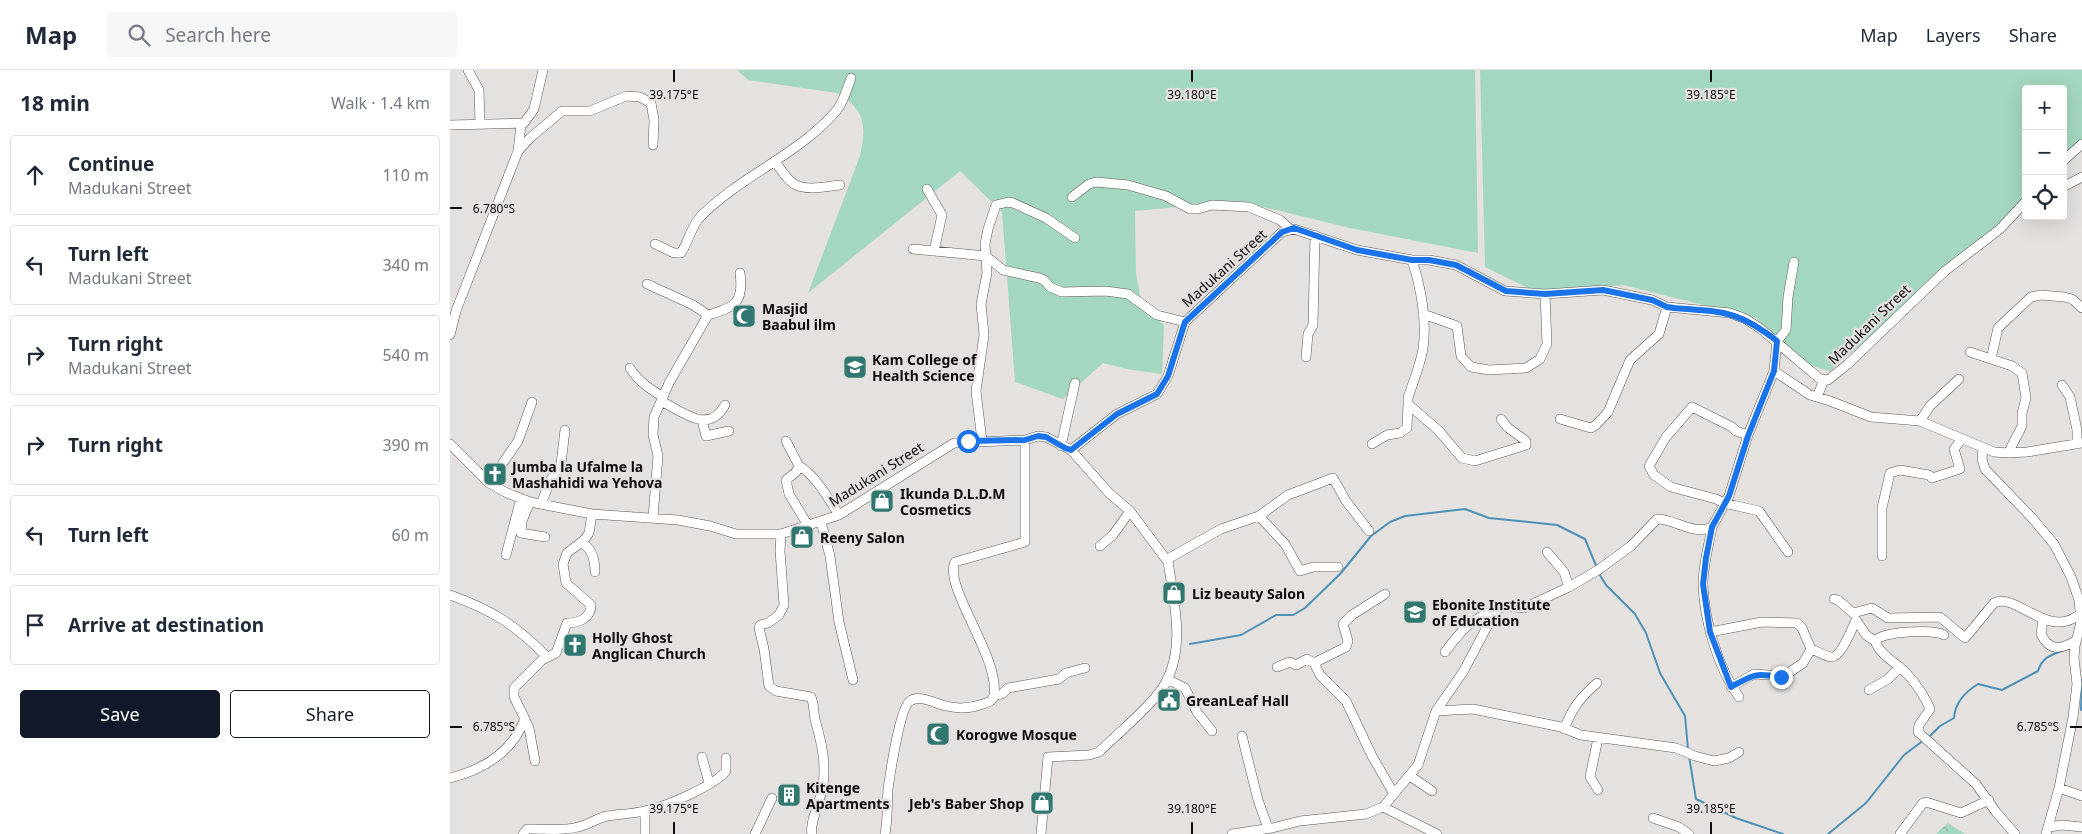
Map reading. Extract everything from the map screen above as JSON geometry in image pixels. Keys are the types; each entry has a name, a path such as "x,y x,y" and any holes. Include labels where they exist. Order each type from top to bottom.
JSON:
{"street":[{"path":"468,70 479,90 480,124"},
{"path":"450,125 522,124 529,118 534,109 544,70"},
{"path":"655,244 674,253 681,253 701,216 723,197 793,149 828,119 843,100 851,78"},
{"path":"518,151 530,138 562,111 590,111 626,96 640,97 651,102 654,120 653,144"},
{"path":"450,335 456,311 518,151 522,124"},
{"path":"2067,157 2082,144"},
{"path":"775,161 796,185 816,187 840,185"},
{"path":"2067,185 2082,176"},
{"path":"1072,197 1089,184 1096,182 1128,185 1166,196 1190,209 1212,205 1249,207 1280,220 1290,229"},
{"path":"927,190 942,215 934,251"},
{"path":"982,441 976,391 984,335 981,304 987,273 988,229 996,205 1002,202 1013,203 1057,225 1076,238"},
{"name":"Madukani Street","path":"450,444 489,483 530,502 592,514 653,517 710,526 736,534 781,534 808,527 840,515 948,445 960,441 1025,440 1038,436 1046,437 1071,450 1117,414 1157,394 1168,376 1185,322 1282,232 1290,229 1314,234 1357,250 1412,260 1429,260 1456,265 1506,291 1545,294 1608,291 1652,300 1667,307 1730,313 1746,319 1777,341 1817,377 1824,380 1833,377 1848,364 1944,271 2000,229 2022,205"},
{"path":"1306,357 1308,334 1314,320 1314,234"},
{"path":"913,250 986,256 1003,270 1042,279 1054,290 1068,292 1105,291 1128,294 1157,314 1185,322"},
{"path":"1372,444 1387,435 1400,433 1407,428 1408,398 1422,350 1423,314 1412,260"},
{"path":"1739,697 1731,687 1710,632 1703,584 1712,527 1729,496 1748,436 1774,371 1777,341 1786,330 1788,297 1794,262"},
{"path":"653,517 658,456 653,436 654,417 708,315 736,304 741,292 740,273"},
{"path":"647,284 693,305 708,315"},
{"path":"1423,314 1457,326 1461,356 1471,367 1489,370 1526,368 1540,358 1547,344 1545,294"},
{"path":"1991,358 1998,328 2031,297 2041,294 2064,297 2072,300 2082,308"},
{"path":"1560,419 1591,428 1601,420 1612,404 1630,360 1659,334 1667,307"},
{"path":"1970,352 1991,358 2018,370 2023,378 2026,398 2022,413 2022,426 2008,453"},
{"path":"630,368 635,376 662,399 698,420 720,415 725,405"},
{"path":"1774,371 1810,395 1871,417 1920,421 1983,449 2008,453 2079,443 2070,397 2062,385"},
{"path":"1920,421 1930,406 1959,379"},
{"path":"1817,398 1824,380"},
{"path":"1061,446 1075,384"},
{"path":"489,483 518,441 532,402"},
{"path":"1408,404 1439,431 1462,458 1470,461 1526,445 1526,441 1507,427 1501,419"},
{"path":"1748,436 1692,407 1666,437 1649,466 1652,472 1671,487 1759,511 1788,552"},
{"path":"702,420 706,436 730,431"},
{"path":"541,504 550,481 561,464 565,430"},
{"path":"1882,556 1882,508 1890,473 1900,470 1929,475 1932,478 1953,473 1960,469 1954,449 1962,439"},
{"path":"885,834 888,819 888,789 896,745 905,707 908,702 918,698 946,706 964,708 985,704 992,700 994,696 994,684 984,648 959,595 953,566 954,562 1025,542 1025,440"},
{"path":"786,441 799,466 804,468 821,488 840,515"},
{"path":"1983,449 1982,459 1985,469 2054,544 2071,577 2079,600 2081,613 2080,630 2075,641 2074,658 2077,684 2066,758 2047,830"},
{"path":"1041,834 1048,758 1096,754 1147,706 1158,694 1173,666 1177,630 1168,562 1130,511 1109,494 1071,450"},
{"path":"799,466 796,472 786,480 786,485 789,494 808,527"},
{"path":"1168,562 1171,557 1221,529 1259,516 1288,495 1333,478 1346,500 1369,530"},
{"path":"506,555 521,498"},
{"path":"530,502 522,521 522,533 545,536"},
{"path":"1100,546 1113,535 1130,511"},
{"path":"535,761 529,728 514,697 514,688 542,660 556,653 567,623 582,620 587,617 591,609 589,602 571,589 564,580 564,558 589,533 592,514"},
{"path":"1259,516 1285,544 1300,571 1312,567 1338,567"},
{"path":"1445,652 1467,624 1479,616 1505,606 1524,608 1569,588 1631,546 1657,519 1690,528 1708,529 1712,527"},
{"path":"821,522 830,556 839,622 853,680"},
{"path":"781,534 780,551 784,606 779,615 758,628 764,649 769,686 776,690 811,697 814,704 816,724 821,738 825,763 823,786 812,827 812,834"},
{"path":"581,543 586,546 593,556 595,572"},
{"path":"1547,552 1564,572 1569,588"},
{"path":"450,594 500,616 547,658"},
{"path":"1314,663 1346,647 1348,641 1342,624 1352,615 1385,594"},
{"path":"1834,599 1838,600 1855,617 1866,635 1875,641 1884,655 1908,675 1926,700 1930,709 1919,725 1918,732 1976,784 1996,812 2016,834"},
{"path":"1710,632 1762,622 1797,623 1802,628 1812,649 1830,657 1835,656 1841,651 1855,617 1872,608 1888,618 1937,616 1946,620 1965,638 1994,603 1998,601 2019,607 2043,620 2072,620 2081,613"},
{"path":"1232,834 1255,832 1300,821 1366,814 1383,807 1418,766 1436,711 1463,672 1496,610"},
{"path":"2043,620 2041,634 2051,647 2060,648 2075,641"},
{"path":"1875,641 1879,637 1899,634 1932,632 1944,636"},
{"path":"1731,687 1754,674 1784,676 1803,663 1812,649"},
{"path":"1277,667 1290,662 1296,664 1307,659 1314,663 1320,675 1346,701 1372,756 1394,794"},
{"path":"1869,690 1888,679 1900,667"},
{"path":"994,696 1002,694 1008,688 1059,679 1066,673 1085,668"},
{"path":"1167,680 1185,688 1197,712 1212,731"},
{"path":"1564,729 1572,710 1580,698 1597,684"},
{"path":"1436,711 1473,709 1564,729 1581,735 1676,748 1714,761 1729,758 1739,752"},
{"path":"450,778 498,758 523,724 524,717"},
{"path":"1242,736 1258,800 1268,828"},
{"path":"1598,738 1590,777 1598,790"},
{"path":"702,757 709,783"},
{"path":"523,834 527,829 567,830 577,828 603,817 661,807 724,774 726,758"},
{"path":"1410,776 1432,791"},
{"path":"2059,788 2082,796"},
{"path":"755,834 772,798"},
{"path":"1900,834 1922,803 1926,802 1961,813 1989,800"},
{"path":"1383,807 1436,834"},
{"path":"645,811 645,834"},
{"path":"1654,818 1679,827 1689,834"},
{"path":"2047,830 2062,825 2082,827"}],"green space":[{"path":"737,70 1475,70 1478,253 1350,228 1239,201 1135,211 1136,274 1142,306 1164,325 1162,374 1103,363 1063,399 1015,382 1002,212 960,171 808,293 860,156 863,136 862,119 853,105 837,93 748,80"},
{"path":"1480,70 2082,70 2082,148 2067,162 2067,85 2022,85 2022,205 1830,371 1801,363 1756,318 1623,285 1538,293 1485,267"},
{"path":"1948,823 1965,834 1936,834"}],"waterway":[{"path":"1190,644 1241,635 1276,615 1293,615 1305,608 1341,573 1371,536 1390,522 1405,516 1465,509 1489,518 1557,525 1585,539 1597,568"},
{"path":"1598,572 1606,585 1635,614 1646,633 1660,673 1685,716 1688,749"},
{"path":"1928,738 1940,726 1954,718 1956,707 1962,698 1978,684 2002,690 2038,671 2047,658 2062,651"},
{"path":"2081,710 2082,680"},
{"path":"1828,834 1866,803 1904,755 1924,740"},
{"path":"1689,756 1696,799 1736,818 1783,834"}],"place":[{"name":"Masjid Baabul ilm","path":"744,316"},
{"name":"Kam College of Health Science","path":"855,367"},
{"name":"Jumba la Ufalme la Mashahidi wa Yehova","path":"495,474"},
{"name":"Ikunda D.L.D.M Cosmetics","path":"882,501"},
{"name":"Reeny Salon","path":"802,537"},
{"name":"Liz beauty Salon","path":"1174,593"},
{"name":"Ebonite Institute of Education","path":"1415,612"},
{"name":"Holly Ghost Anglican Church","path":"575,645"},
{"name":"GreanLeaf Hall","path":"1169,700"},
{"name":"Korogwe Mosque","path":"938,734"},
{"name":"Kitenge Apartments","path":"789,795"},
{"name":"Jeb's Baber Shop","path":"1042,803"}],"route":[{"path":"968,441 1001,442 1025,440 1038,436 1052,439 1068,450 1071,450 1117,414 1157,394 1168,376 1185,322 1270,246 1282,232 1294,228 1357,250 1412,260 1429,260 1456,265 1469,270 1506,291 1545,294 1603,290 1652,300 1667,307 1730,313 1746,319 1777,341 1774,371 1748,436 1729,496 1712,527 1703,584 1710,632 1731,687 1754,674 1781,677"}]}
